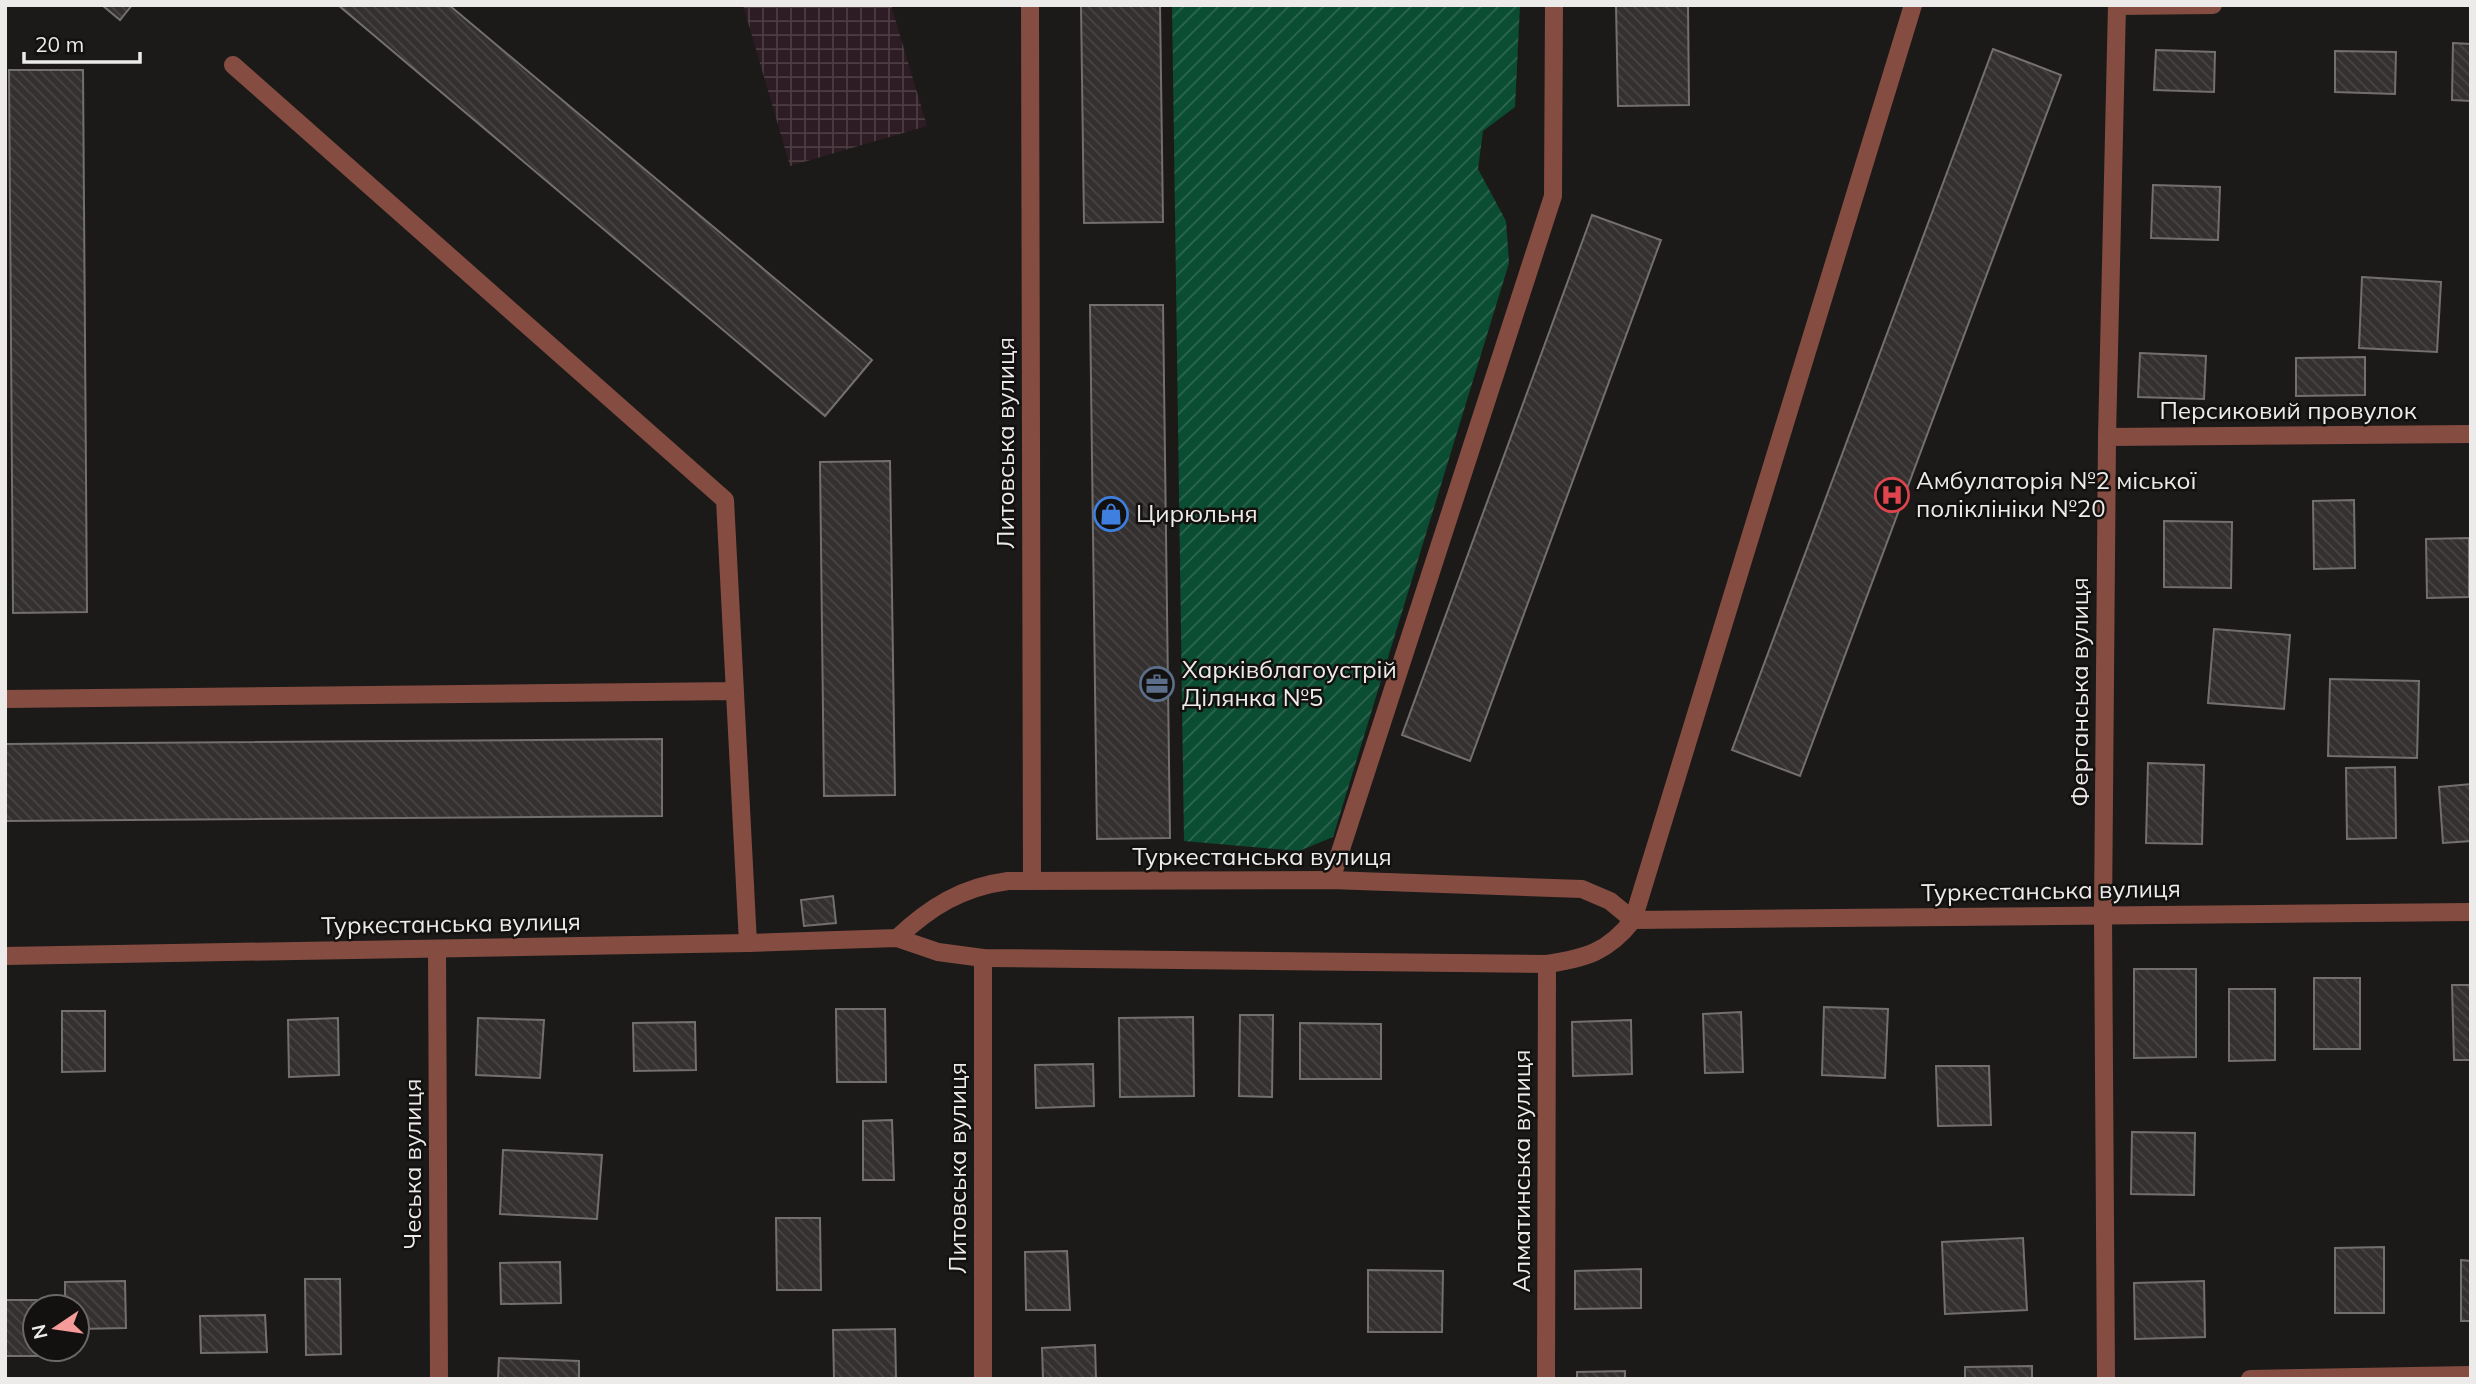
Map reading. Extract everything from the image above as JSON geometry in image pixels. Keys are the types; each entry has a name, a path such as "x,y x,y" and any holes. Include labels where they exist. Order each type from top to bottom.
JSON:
{"street":[{"name":"Литовська вулиця","path":"1030,5 1032,881"},
{"path":"1331,880 1553,196 1554,5"},
{"path":"1633,920 1913,5"},
{"path":"2117,6 2213,5"},
{"name":"Ферганська вулиця","path":"2106,1379 2103,915 2106,437 2117,6"},
{"path":"233,65 725,500 748,943"},
{"name":"Персиковий провулок","path":"2106,437 2471,434"},
{"path":"5,699 735,691"},
{"name":"Туркестанська вулиця","path":"897,938 933,908 958,893 984,884 1032,881 1331,880 1583,889 1610,901 1633,920 2471,912"},
{"name":"Туркестанська вулиця","path":"5,956 897,938 938,952 982,958 1547,964 1580,959 1603,949 1619,937 1633,920"},
{"name":"Чеська вулиця","path":"437,949 439,1379"},
{"name":"Литовська вулиця","path":"982,958 983,1379"},
{"name":"Алматинська вулиця","path":"1546,1379 1547,964"},
{"path":"2250,1379 2471,1375"}],"shaded area":[{"path":"743,5 891,5 927,126 790,166"}],"green space":[{"path":"1172,5 1520,5 1515,107 1483,131 1478,169 1506,221 1509,263 1333,837 1299,851 1184,841"}],"building":[{"path":"102,5 132,5 120,20"},
{"path":"338,5 449,5 872,360 825,416"},
{"path":"1081,5 1160,5 1163,222 1084,223"},
{"path":"1616,5 1688,5 1689,105 1618,106"},
{"path":"2453,43 2471,44 2471,101 2452,100"},
{"path":"1993,49 2061,75 1800,776 1732,750"},
{"path":"2156,50 2215,52 2214,92 2154,90"},
{"path":"2335,51 2396,52 2395,94 2335,92"},
{"path":"9,70 83,70 87,612 13,613"},
{"path":"2153,185 2220,187 2218,240 2151,238"},
{"path":"1592,215 1661,240 1470,761 1402,735"},
{"path":"2362,277 2441,282 2437,352 2359,348"},
{"path":"1090,305 1163,305 1170,838 1097,839"},
{"path":"2140,353 2206,356 2204,399 2138,397"},
{"path":"2365,357 2365,395 2296,396 2296,358"},
{"path":"890,461 895,795 824,796 820,462"},
{"path":"2354,500 2355,568 2314,569 2313,501"},
{"path":"2164,521 2232,522 2231,588 2164,587"},
{"path":"2469,538 2469,597 2427,598 2426,539"},
{"path":"2214,629 2290,635 2284,709 2208,703"},
{"path":"2330,679 2419,681 2417,758 2328,756"},
{"path":"662,739 662,816 6,821 5,744"},
{"path":"2148,763 2204,765 2202,844 2146,843"},
{"path":"2395,767 2396,838 2347,839 2346,768"},
{"path":"2471,784 2471,841 2443,843 2439,787"},
{"path":"833,896 836,923 804,926 801,900"},
{"path":"2134,969 2196,969 2196,1057 2134,1058"},
{"path":"2314,978 2360,978 2360,1049 2314,1049"},
{"path":"2452,985 2471,985 2471,1060 2454,1060"},
{"path":"2229,989 2275,989 2275,1060 2229,1061"},
{"path":"1824,1007 1888,1009 1885,1078 1822,1075"},
{"path":"836,1009 885,1009 886,1082 837,1082"},
{"path":"62,1011 105,1011 105,1071 62,1072"},
{"path":"1741,1012 1743,1072 1705,1073 1703,1014"},
{"path":"1240,1015 1273,1015 1272,1097 1239,1096"},
{"path":"1193,1017 1194,1096 1120,1097 1119,1018"},
{"path":"338,1018 339,1075 289,1077 288,1020"},
{"path":"478,1018 544,1020 540,1078 476,1075"},
{"path":"1631,1020 1632,1074 1573,1076 1572,1022"},
{"path":"695,1022 696,1070 634,1071 633,1023"},
{"path":"1300,1023 1381,1024 1381,1079 1300,1079"},
{"path":"1093,1064 1094,1106 1036,1108 1035,1065"},
{"path":"1936,1066 1989,1066 1991,1125 1938,1126"},
{"path":"892,1120 894,1180 863,1180 863,1121"},
{"path":"2132,1132 2195,1133 2194,1195 2131,1194"},
{"path":"503,1150 602,1155 597,1219 500,1214"},
{"path":"776,1218 820,1218 821,1290 777,1290"},
{"path":"2023,1238 2027,1310 1945,1314 1942,1242"},
{"path":"2384,1247 2384,1313 2335,1313 2335,1248"},
{"path":"1067,1251 1070,1310 1026,1310 1025,1252"},
{"path":"2461,1260 2471,1261 2471,1321 2461,1321"},
{"path":"560,1262 561,1303 501,1304 500,1263"},
{"path":"1641,1269 1641,1308 1575,1309 1575,1271"},
{"path":"1368,1270 1443,1271 1442,1332 1368,1332"},
{"path":"305,1279 340,1279 341,1354 306,1355"},
{"path":"125,1281 126,1328 91,1329 91,1293 65,1293 65,1282"},
{"path":"2204,1281 2205,1337 2135,1339 2134,1283"},
{"path":"5,1300 21,1300 21,1356 5,1356"},
{"path":"265,1315 267,1352 201,1353 200,1316"},
{"path":"895,1329 896,1378 834,1379 833,1330"},
{"path":"1095,1345 1096,1379 1043,1379 1042,1348"},
{"path":"499,1358 579,1361 579,1379 498,1379"},
{"path":"2032,1366 2032,1379 1965,1379 1965,1367"},
{"path":"1625,1371 1625,1379 1577,1379 1577,1372"}],"place":[{"name":"Амбулаторія №2 міської поліклініки №20","path":"1892,495"},
{"name":"Цирюльня","path":"1111,514"},
{"name":"Харківблагоустрій Ділянка №5","path":"1157,684"}]}
